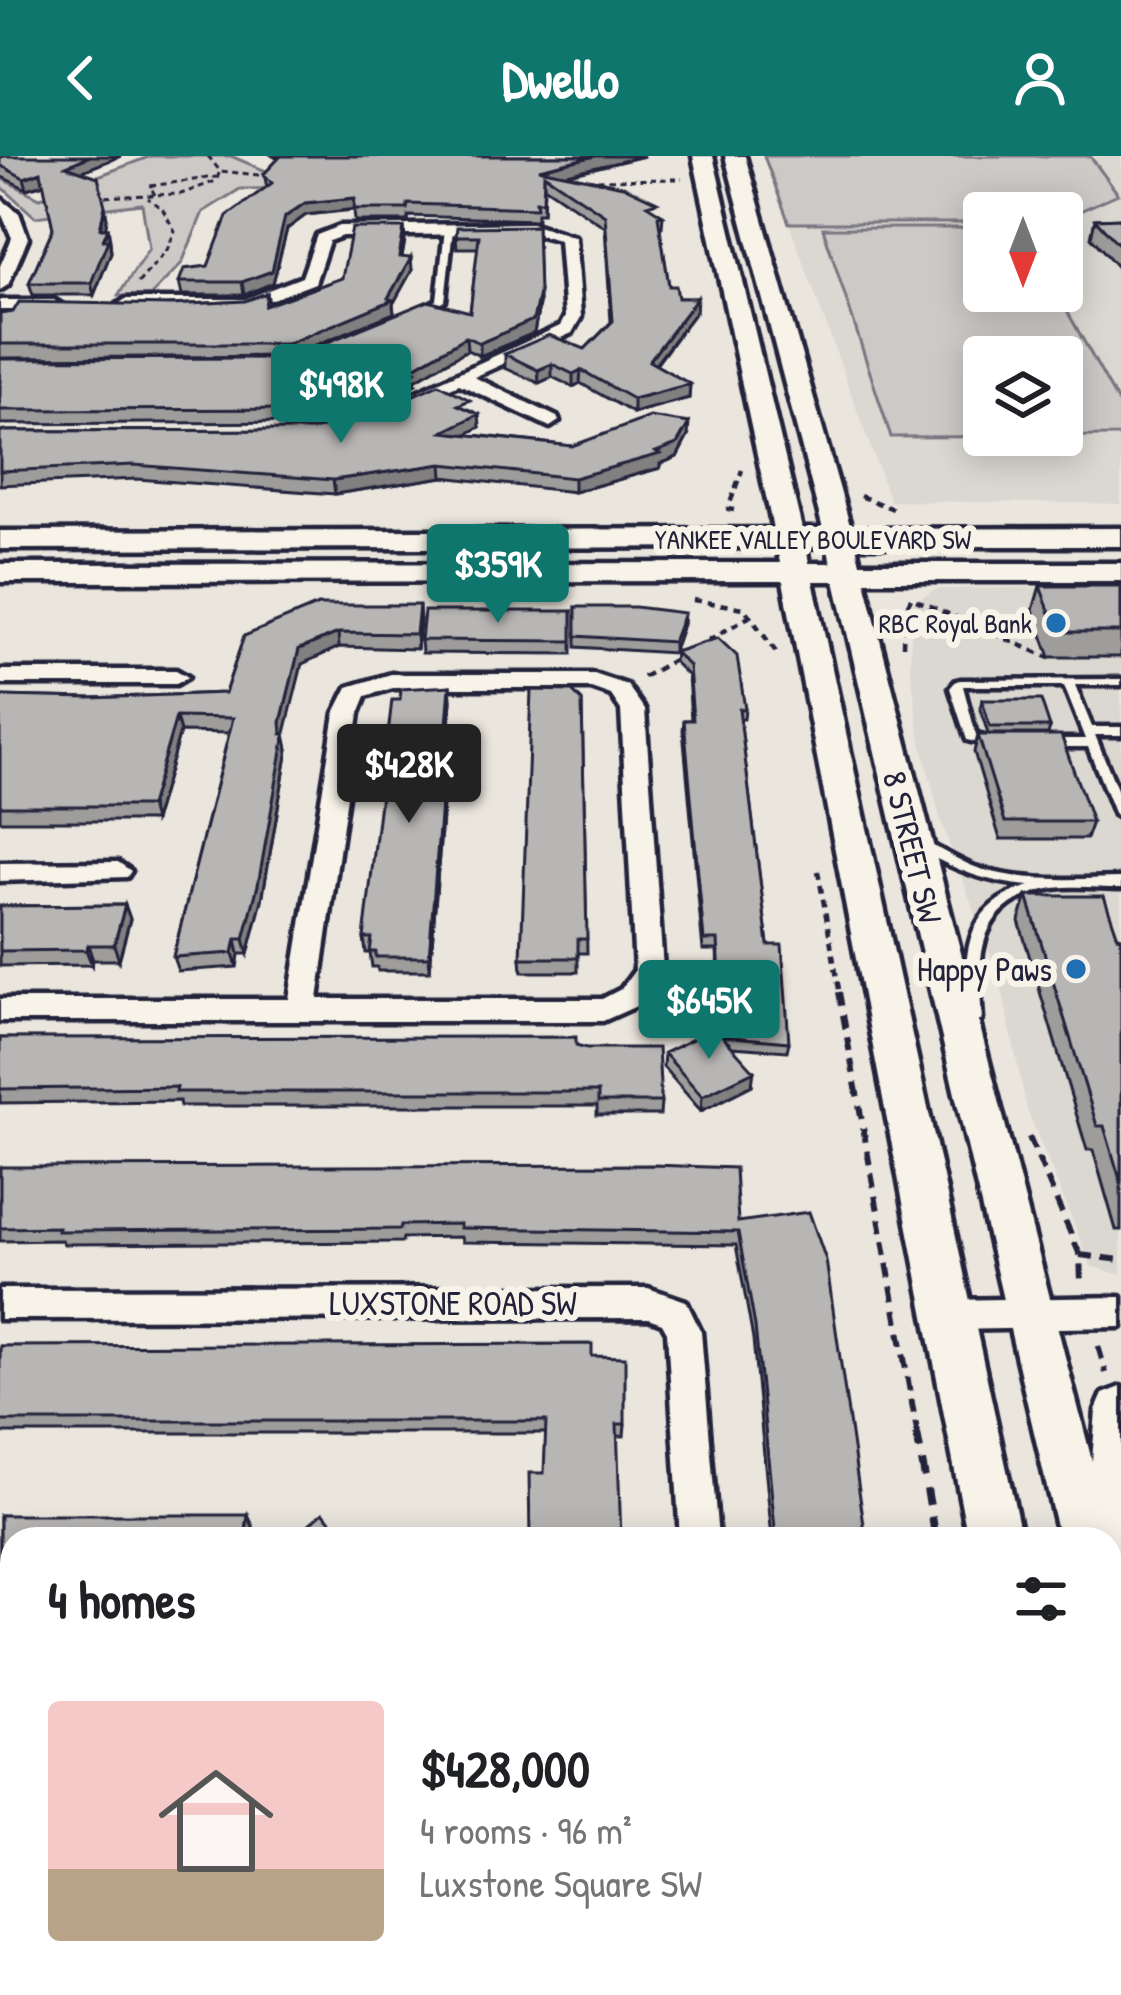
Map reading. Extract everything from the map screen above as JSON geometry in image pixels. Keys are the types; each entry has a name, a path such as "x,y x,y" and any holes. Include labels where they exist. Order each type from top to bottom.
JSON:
{"main road":[{"name":"8 STREET SW","path":"703,156 790,540 993,1527"},
{"name":"8 STREET SW","path":"735,156 826,488 908,827 1003,1126 1030,1314 1083,1527"},
{"path":"680,539 749,504 774,468"},
{"path":"826,488 862,509 915,521 1089,537"},
{"name":"YANKEE VALLEY BOULEVARD SW","path":"0,540 1121,537"},
{"name":"YANKEE VALLEY BOULEVARD SW","path":"0,573 846,573 920,585 1113,574"},
{"path":"670,573 760,597 785,611 806,634"},
{"path":"862,646 888,599 920,585"},
{"path":"1114,1527 1121,1410"}],"street":[{"path":"0,202 12,213 20,238 0,285"},
{"path":"96,304 260,301 309,280 320,243 328,233 546,229 567,237 571,243 570,324 380,412"},
{"path":"0,305 72,305"},
{"path":"459,377 550,421"},
{"path":"0,677 176,677"},
{"path":"0,1010 603,1010 635,995 650,970 633,710 619,690 594,681 414,681 356,692 346,712 302,1007"},
{"path":"0,872 118,871"},
{"name":"LUXSTONE ROAD SW","path":"0,1304 648,1303 674,1312 684,1332 698,1527"},
{"path":"949,1316 1121,1312"}],"lane":[{"path":"409,316 441,301 449,229"},
{"path":"1069,682 1121,815"},
{"path":"1000,743 971,736 956,688 960,683 1121,682"},
{"path":"1037,743 1121,731"},
{"path":"908,827 944,860 972,873 1011,882 1121,884"},
{"path":"1003,1126 971,965 977,926 991,910 1016,896 1053,884"}],"path":[{"path":"208,156 220,174"},
{"path":"85,199 196,190 220,174"},
{"path":"154,195 150,185 220,174 278,177"},
{"path":"578,180 685,178"},
{"path":"119,304 170,251 175,235 176,224 169,214 145,196"},
{"path":"920,585 1050,658"},
{"path":"619,690 749,617"},
{"path":"1003,1126 1080,1255 1121,1260"},
{"path":"1078,1266 1080,1255"},
{"path":"931,1511 934,1527"}],"shaded area":[{"path":"151,156 231,156 273,174 492,186 240,189 203,212 182,263 150,296 118,296 149,248 142,204 35,217 0,185 0,178 40,198"},
{"path":"764,156 1090,156 1118,194 1083,210 1083,192 963,192 963,223 789,223"},
{"path":"1090,156 1121,156 1121,504 890,501 789,223 963,223 963,312 1083,312 1083,209 1117,194"},
{"path":"823,228 963,228 963,312 1068,312 1081,336 963,336 963,437 891,437"},
{"path":"1083,340 1121,408 1121,436 1083,436"},
{"path":"1121,586 1121,1275 1091,1266 1027,1110 1000,980 941,822 920,738 910,665 912,603 936,589"}],"building":[{"path":"4,156 90,156 66,166 98,177 105,206 100,228 108,228 103,240 108,240 91,283 29,283 53,228 41,172 24,178 0,165"},
{"path":"281,156 595,156 539,169 623,186 657,202 647,205 663,215 658,216 669,286 676,286 678,298 697,298 649,361 690,384 633,399 581,370 573,374 552,364 538,370 505,354 549,335 585,349 613,321 605,215 544,174 543,201 536,201 537,208 408,204 407,209 354,209 355,198 305,203 285,217 272,271 242,282 179,282 184,269 208,266 227,216 272,183 264,174"},
{"path":"1121,218 1121,247 1095,219"},
{"path":"537,226 539,293 533,320 480,343 466,337 411,369 415,371 338,404 310,409 0,410 0,359 289,358 428,301 470,312 479,236 456,236 457,227"},
{"path":"352,228 404,228 399,257 411,258 388,298 393,300 287,344 0,344 0,314 13,312 19,302 172,305 245,301 267,293 265,306 342,278"},
{"path":"439,384 470,400 458,405 479,414 443,432 572,446 650,417 689,423 677,444 656,452 660,454 574,478 442,464 333,480 134,465 0,471 0,431 311,430 353,422"},
{"path":"1040,586 1121,586 1121,632 1057,632"},
{"path":"318,605 419,605 416,634 338,633 299,649 281,722 285,734 244,939 236,939 233,953 173,957 233,718 176,717 150,806 0,806 0,696 225,693 244,636"},
{"path":"576,607 684,613 673,642 576,636"},
{"path":"424,611 572,611 572,641 421,640"},
{"path":"718,638 737,656 745,709 739,709 768,945 782,945 789,1042 723,1036 718,940 704,940 684,720 693,720 689,666 675,652"},
{"path":"450,686 429,957 376,957 376,952 370,952 372,938 364,938 392,700 400,700 401,689"},
{"path":"531,690 572,691 582,701 587,939 578,939 578,958 521,958"},
{"path":"982,700 1041,700 1050,727 990,727"},
{"path":"978,735 1061,735 1092,822 1005,822"},
{"path":"1027,896 1104,896 1121,937 1121,1183 1104,1126 1097,1126"},
{"path":"125,905 114,945 0,951 0,906"},
{"path":"715,1028 754,1071 702,1096 664,1053"},
{"path":"576,1037 576,1045 587,1048 658,1048 661,1102 598,1102 598,1092 0,1089 0,1038"},
{"path":"0,1167 735,1168 738,1222 809,1212 826,1260 864,1527 775,1527 755,1326 738,1232 460,1228 460,1224 401,1225 400,1229 0,1228"},
{"path":"592,1344 592,1356 625,1357 625,1424 617,1424 621,1527 530,1527 529,1473 544,1473 546,1421 0,1421 0,1346"},
{"path":"323,1512 337,1527 306,1527"},
{"path":"0,1515 248,1515 246,1527 0,1527"}],"place":[{"name":"RBC Royal Bank","path":"1056,623"},
{"name":"Happy Paws","path":"1076,969"}]}
